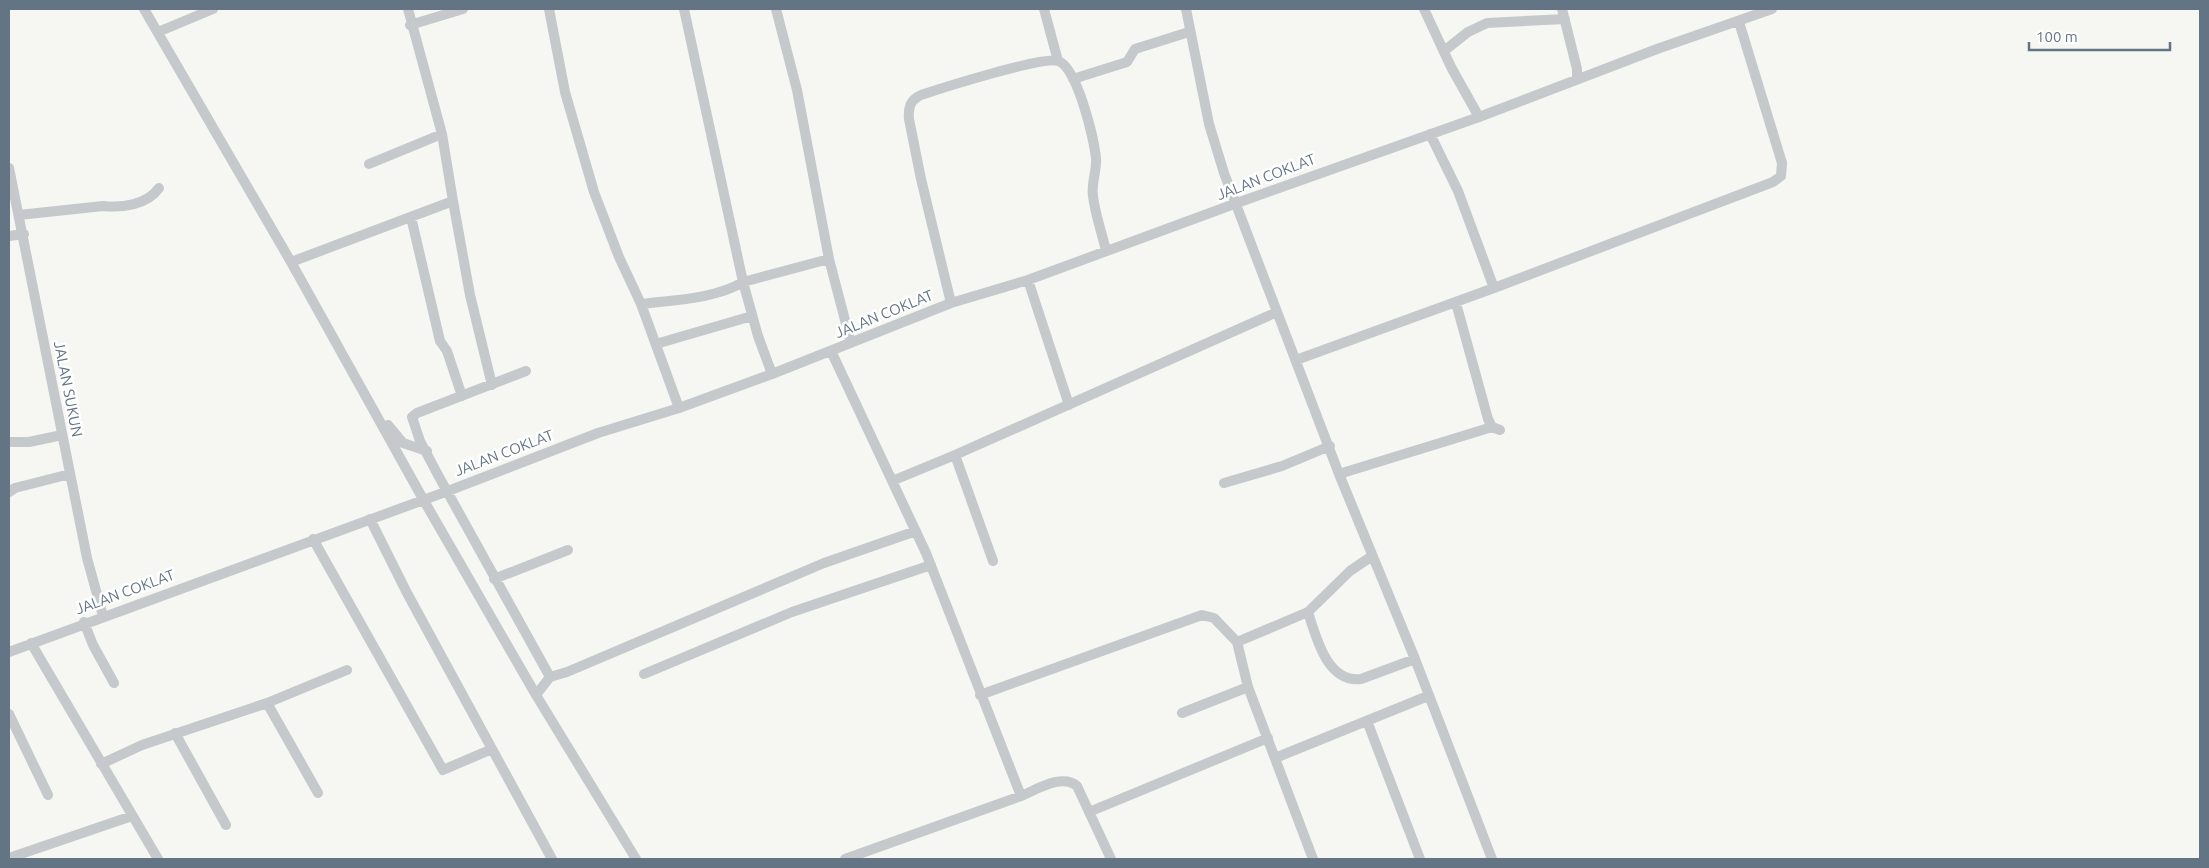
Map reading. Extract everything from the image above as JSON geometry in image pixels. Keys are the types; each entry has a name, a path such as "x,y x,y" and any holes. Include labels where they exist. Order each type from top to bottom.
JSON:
{"street":[{"path":"144,9 291,262 423,499 536,695 636,859"},
{"path":"158,32 214,9"},
{"path":"408,9 410,25 442,134 452,201 470,295 492,385"},
{"path":"410,25 462,9"},
{"path":"549,9 565,92 594,192 619,256 641,304 679,408"},
{"path":"684,9 743,282 752,316 772,374"},
{"path":"776,9 797,90 825,259 851,343"},
{"path":"1044,9 1058,60 1066,66 1080,96 1095,151 1092,193 1106,251"},
{"path":"1186,9 1189,32 1216,148 1339,474 1415,659 1492,859"},
{"path":"1424,9 1479,117"},
{"name":"JALAN COKLAT","path":"9,652 84,622 448,491 598,433 679,408 772,374 951,303 1028,280 1479,117 1657,49 1772,9"},
{"path":"1444,51 1468,32 1487,23 1564,14 1577,79"},
{"path":"1296,360 1456,303 1773,182 1781,176 1782,163 1739,22"},
{"path":"1073,79 1127,62 1135,49 1189,32"},
{"path":"951,303 921,179 909,119 910,104 916,97 940,89 1028,64 1058,60"},
{"path":"369,164 442,134"},
{"path":"1430,134 1458,191 1494,288"},
{"name":"JALAN SUKUN","path":"9,168 10,182 24,234 87,558 103,616"},
{"path":"20,215 103,206 116,208 151,198 159,188"},
{"path":"291,262 452,201"},
{"path":"411,218 440,341 447,350 462,396"},
{"path":"9,236 24,234"},
{"path":"641,304 732,289 743,282 825,259"},
{"path":"1028,280 1069,405"},
{"path":"1339,474 1496,428 1488,419 1456,303"},
{"path":"892,481 1069,405 1277,312"},
{"path":"656,344 752,316"},
{"path":"831,351 931,565 980,695 1021,796"},
{"path":"344,359 361,378 396,437 409,446 427,451"},
{"path":"526,371 417,413 412,417 420,441 494,579 550,676"},
{"path":"9,442 29,442 62,435"},
{"path":"1224,483 1282,466 1330,446"},
{"path":"955,455 993,561"},
{"path":"9,492 15,488 70,474"},
{"path":"370,519 552,859"},
{"path":"536,695 550,676 567,672 653,637 824,563 916,531"},
{"path":"313,539 442,770 492,749"},
{"path":"494,579 568,550"},
{"path":"1237,642 1308,612 1350,571 1372,556"},
{"path":"644,674 792,612 931,565"},
{"path":"1308,612 1329,665 1338,673 1354,680 1361,679 1415,659"},
{"path":"980,695 1202,615 1214,618 1237,642 1248,687 1313,859"},
{"path":"84,622 114,683"},
{"path":"31,643 158,859"},
{"path":"101,764 142,745 267,703 347,670"},
{"path":"1182,713 1248,687"},
{"path":"1275,758 1428,696"},
{"path":"267,703 318,793"},
{"path":"9,714 48,796"},
{"path":"1366,721 1420,859"},
{"path":"175,733 226,826"},
{"path":"1089,812 1268,738"},
{"path":"844,859 1058,781 1072,782 1077,786 1111,859"},
{"path":"9,858 132,816"}]}
